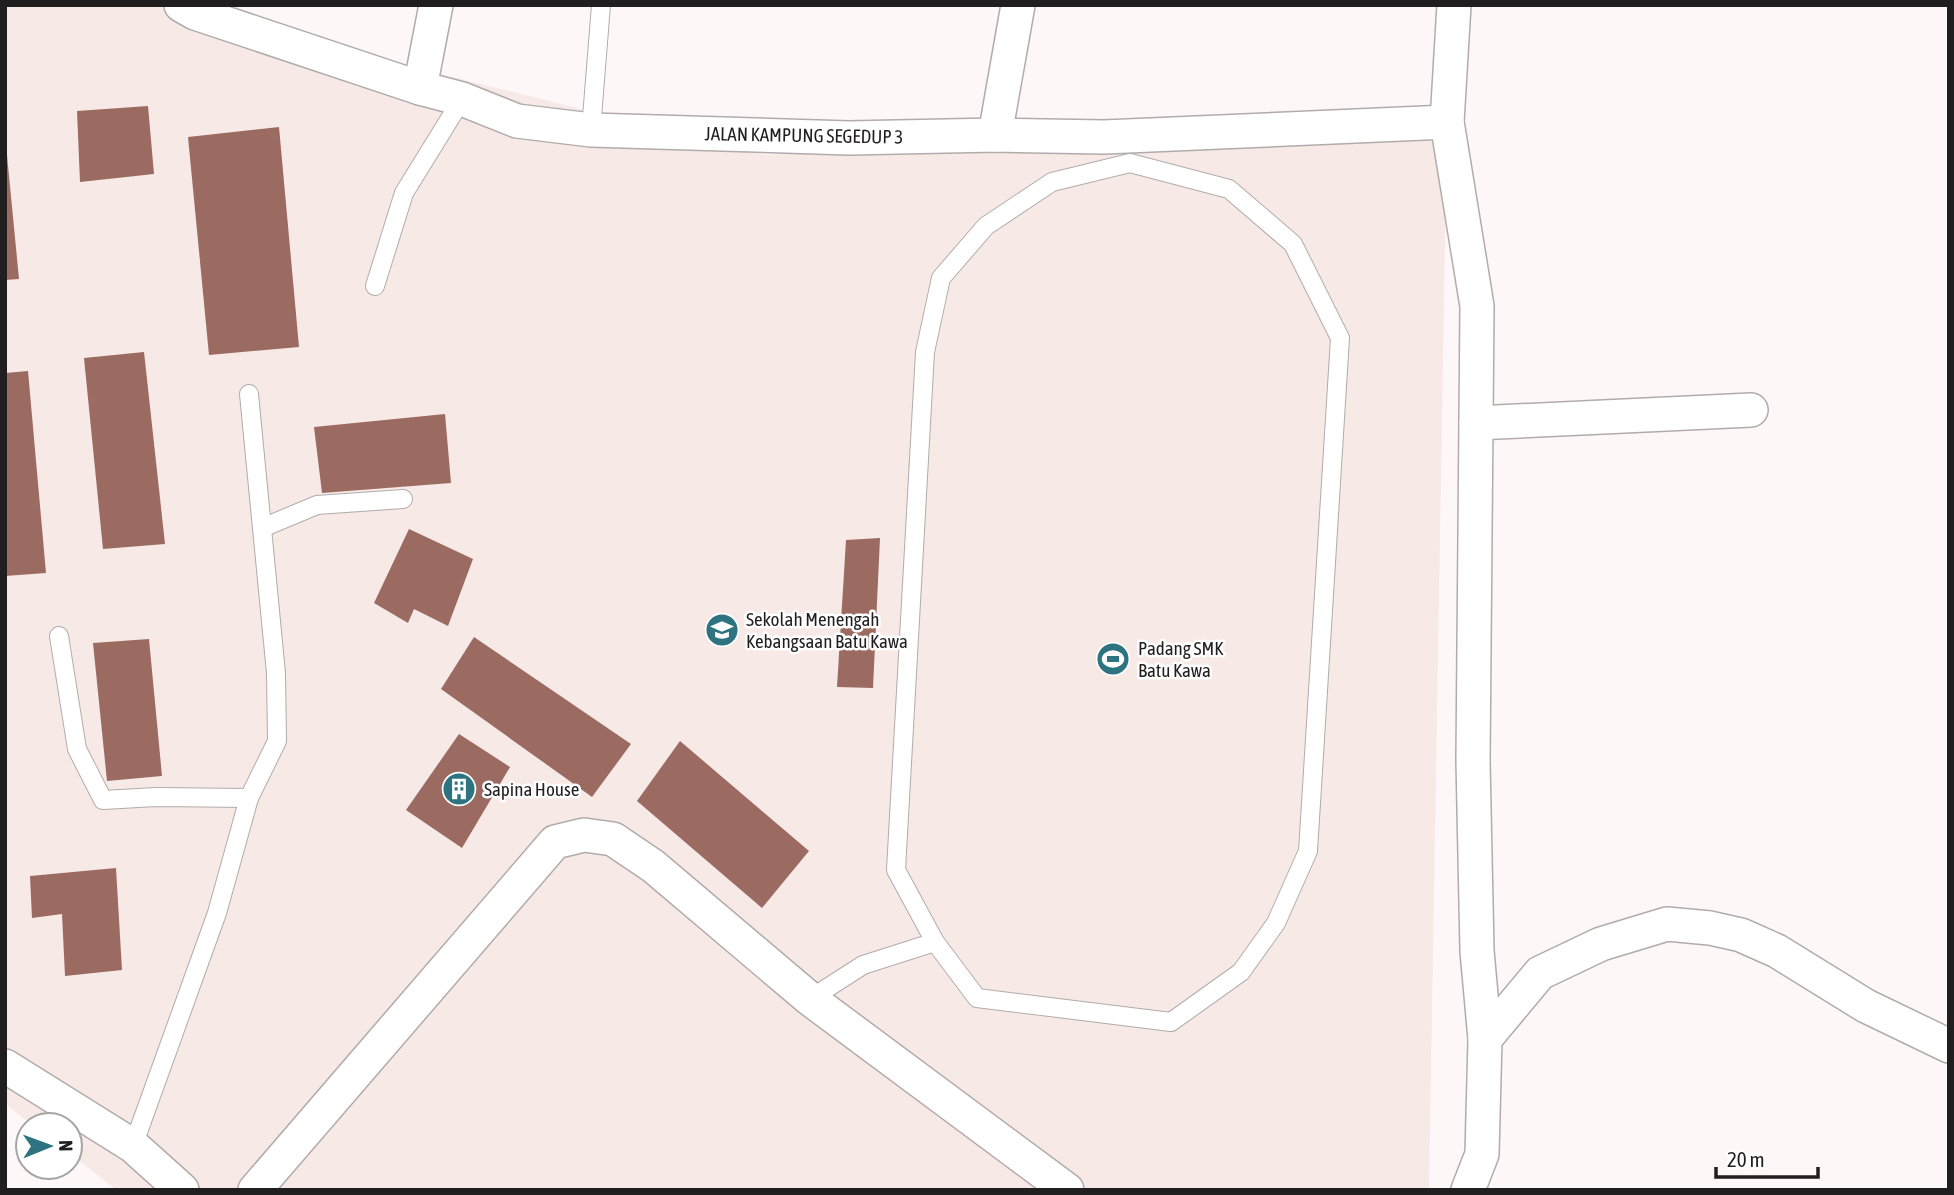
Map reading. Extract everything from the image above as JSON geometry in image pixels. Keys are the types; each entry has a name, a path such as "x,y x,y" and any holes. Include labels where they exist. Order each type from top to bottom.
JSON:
{"street":[{"name":"JALAN KAMPUNG SEGEDUP 3","path":"181,5 195,13 420,88 462,99 517,121 591,130 849,138 995,135 1104,137 1447,122"},
{"path":"420,88 436,5"},
{"path":"995,135 1018,5"},
{"path":"1454,5 1447,122 1477,306 1473,761 1476,951 1485,1039 1482,1154 1468,1190"},
{"path":"1476,423 1751,410"},
{"path":"255,1190 555,842 584,835 613,839 653,866 810,999 1067,1190"},
{"path":"1485,1039 1541,973 1601,944 1667,924 1710,928 1741,935 1777,951 1866,1006 1949,1046"},
{"path":"5,1066 133,1146 182,1190"}],"lane":[{"path":"591,130 601,5"},
{"path":"375,286 404,193 462,99"},
{"path":"1130,163 1229,189 1293,244 1340,338 1308,851 1276,923 1241,972 1171,1022 977,998 935,942 896,870 925,352 941,278 986,226 1052,182 1130,163"},
{"path":"133,1146 217,913 249,798 277,741 276,673 248,394"},
{"path":"262,528 317,505 403,499"},
{"path":"59,636 77,749 103,800 156,797 249,798"},
{"path":"810,999 863,965 935,942"}],"shaded area":[{"name":"Sekolah Menengah Kebangsaan Batu Kawa","path":"5,5 185,5 195,13 766,155 1447,122 1429,1190 117,1190 84,1165 84,1111 14,1111 5,1104"}],"building":[{"path":"148,106 154,174 80,182 77,111"},
{"path":"279,127 299,347 209,355 188,137"},
{"path":"5,155 19,279 5,280"},
{"path":"144,352 165,544 103,549 84,358"},
{"path":"28,371 46,573 5,576 5,373"},
{"path":"445,414 451,483 322,493 314,427"},
{"path":"409,529 473,559 448,626 414,609 408,623 374,603"},
{"path":"880,538 873,688 837,687 846,540"},
{"path":"474,637 631,744 592,797 441,689"},
{"path":"149,639 162,776 107,781 93,643"},
{"name":"Sapina House","path":"459,734 510,767 462,848 406,810"},
{"path":"680,741 809,851 762,908 637,801"},
{"path":"116,868 122,970 65,976 62,914 32,918 30,876"}],"place":[{"name":"Sekolah Menengah Kebangsaan Batu Kawa","path":"722,630"},
{"name":"Padang SMK Batu Kawa","path":"1113,659"},
{"name":"Sapina House","path":"459,789"}]}
